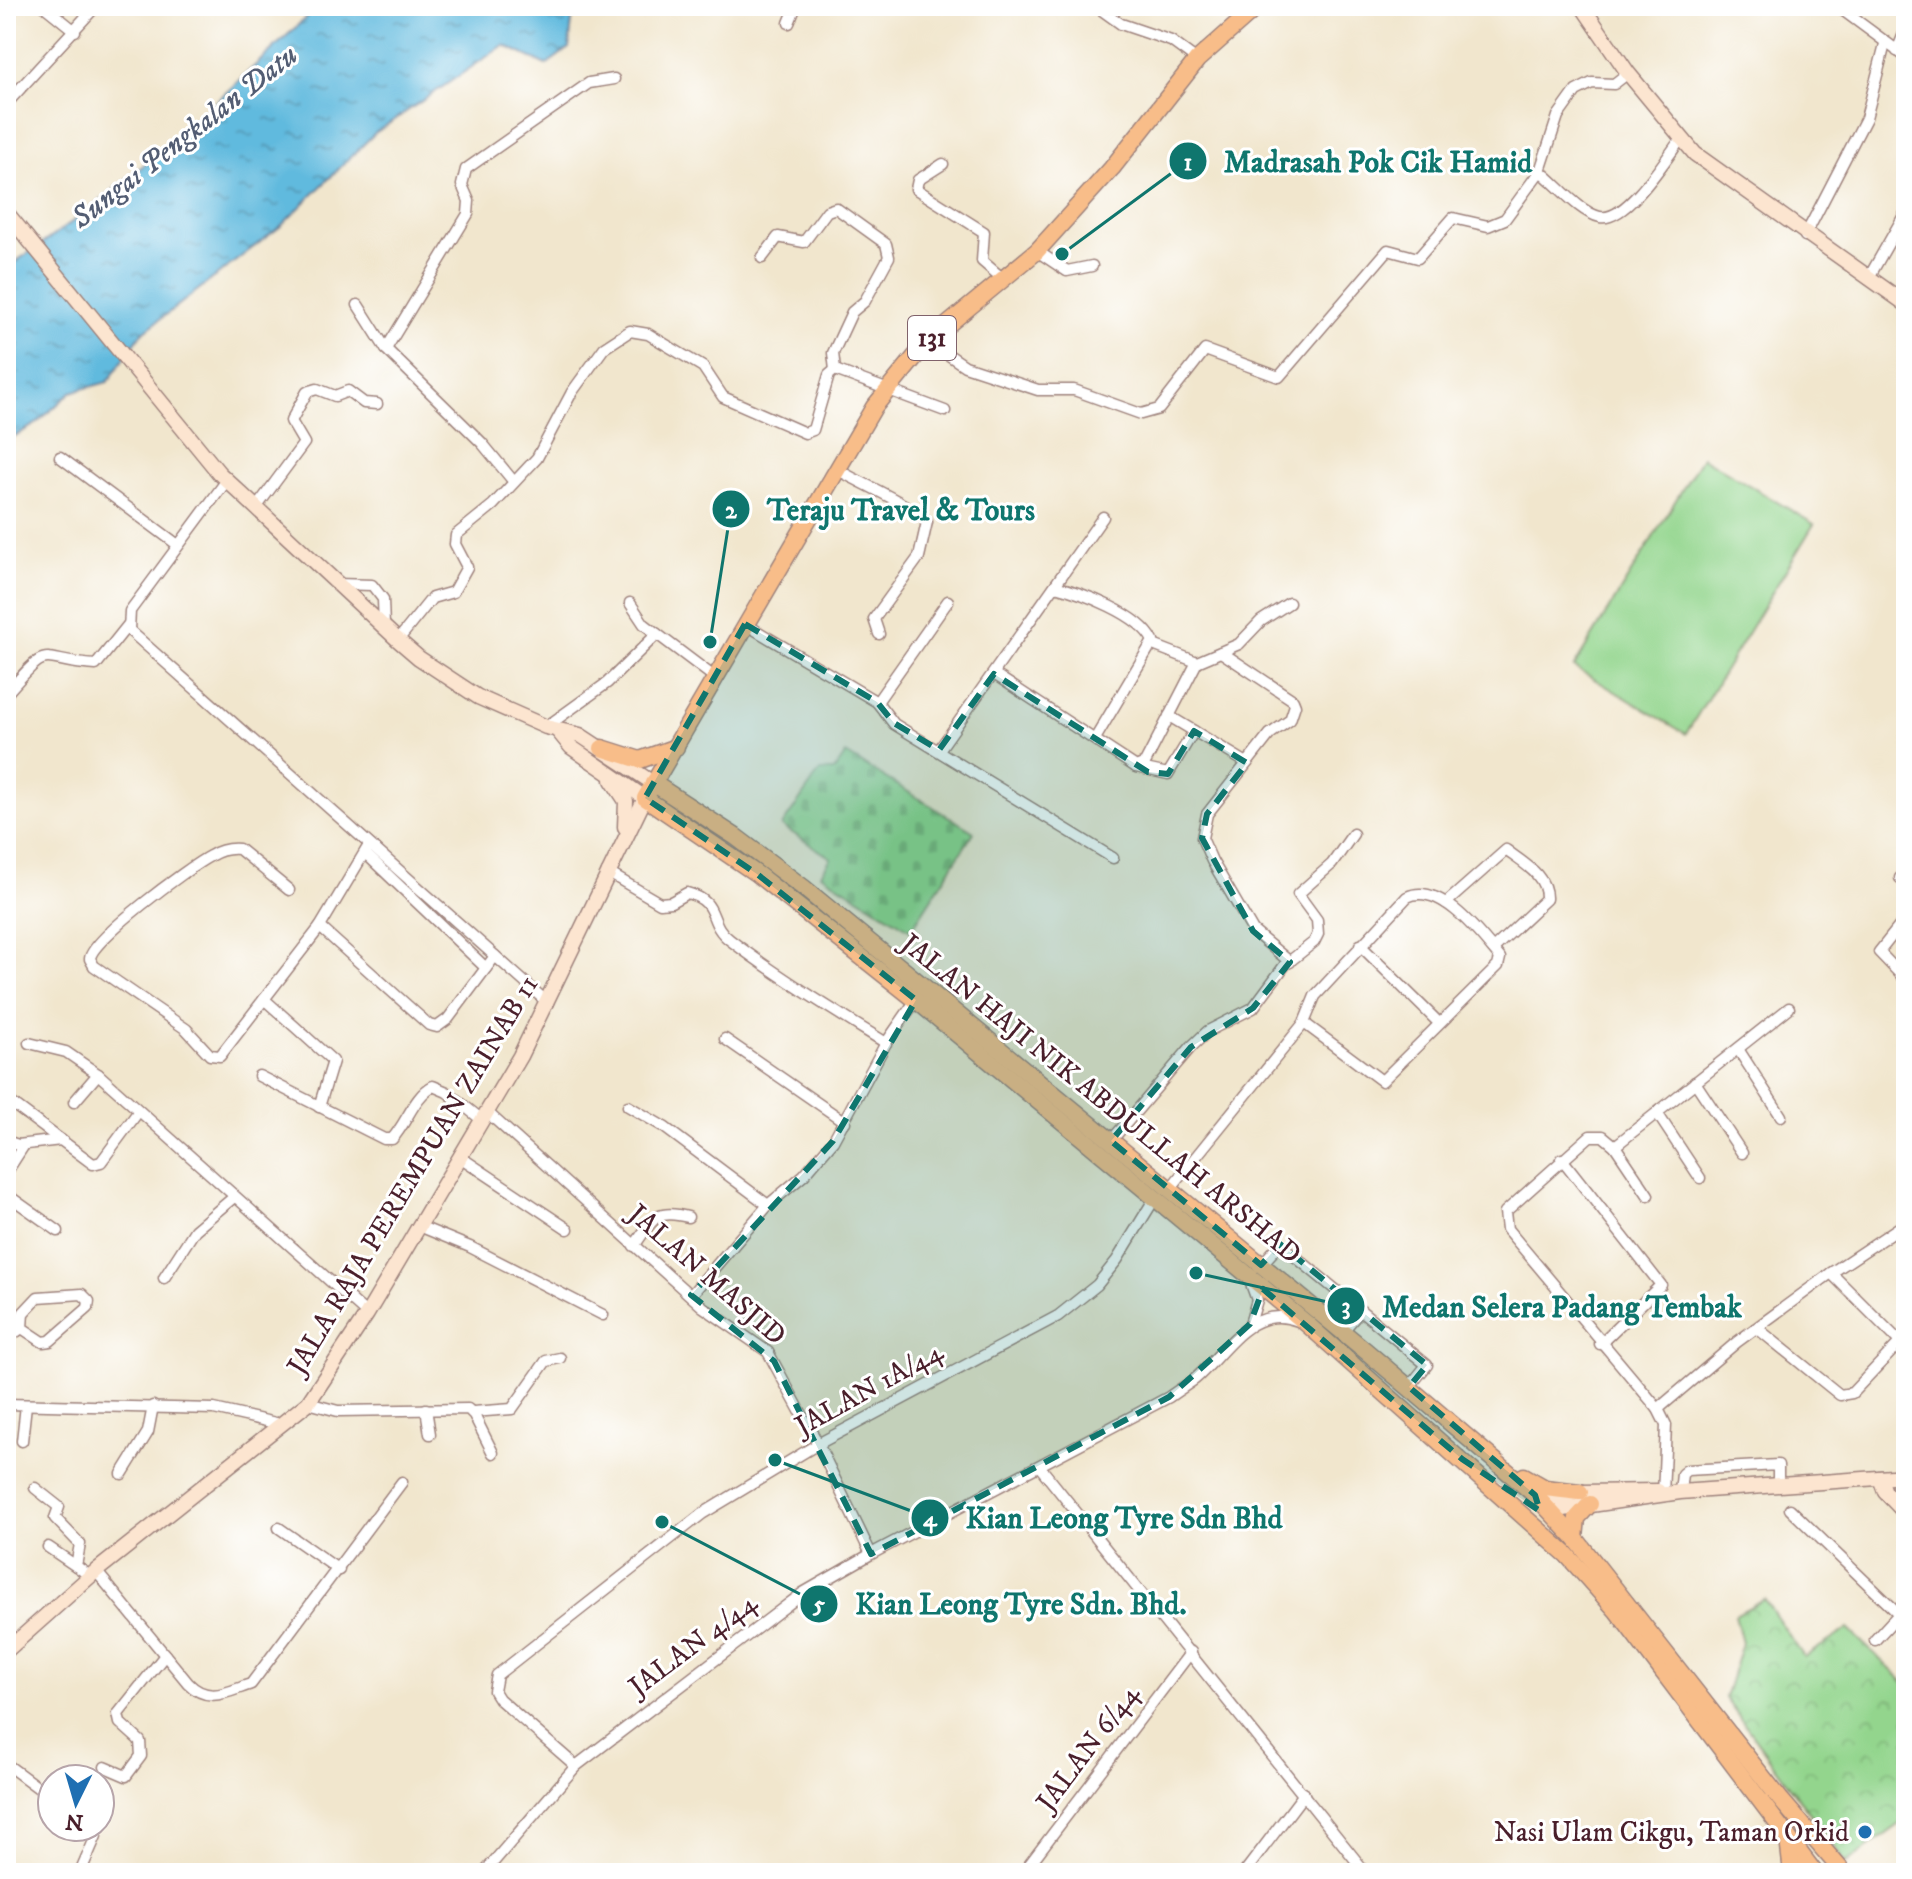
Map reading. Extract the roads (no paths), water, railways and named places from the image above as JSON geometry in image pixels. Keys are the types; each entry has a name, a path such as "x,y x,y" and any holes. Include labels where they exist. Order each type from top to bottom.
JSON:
{"main road":[{"name":"131","path":"649,790 836,469 888,389 928,341 1037,251 1112,168 1197,60 1258,6"},
{"path":"1582,6 1628,73 1680,140 1805,236 1906,304"},
{"path":"6,212 175,422 227,480 398,640 450,680 552,729 580,735 600,756 649,790"},
{"path":"600,756 640,760 676,747"},
{"path":"600,756 626,801 625,835"},
{"name":"JALA RAJA PEREMPUAN ZAINAB 11","path":"6,1651 93,1573 308,1403 367,1314 548,1003 607,872 649,790"},
{"name":"JALAN HAJI NIK ABDULLAH ARSHAD","path":"649,790 1162,1194 1261,1265 1495,1460 1575,1538 1786,1806 1844,1873"},
{"name":"JALAN HAJI NIK ABDULLAH ARSHAD","path":"649,790 736,837 804,888 1111,1141 1249,1278 1307,1324 1462,1459 1567,1555 1617,1611 1816,1871"},
{"path":"1462,1459 1524,1504 1544,1508 1585,1498 1906,1476"},
{"path":"1495,1460 1545,1488 1585,1498"},
{"path":"1880,1478 1885,1492 1906,1514"},
{"path":"1575,1538 1577,1518 1585,1498"},
{"path":"1544,1508 1567,1555"},
{"path":"1786,1806 1813,1849 1816,1871"},
{"path":"1786,1832 1792,1873"}],"street":[{"path":"44,6 75,31"},
{"path":"6,104 96,6"},
{"path":"789,23 796,6"},
{"path":"1096,6 1121,24 1171,41 1197,60"},
{"path":"1837,6 1902,54 1906,29"},
{"path":"1805,236 1866,118 1885,44"},
{"path":"928,341 965,366 1038,390 1071,390 1141,414 1153,413 1205,350 1279,377 1388,250 1422,257 1453,218 1488,226 1498,224 1540,171 1558,116 1576,91 1592,83 1614,84 1628,73"},
{"path":"386,349 468,214 469,201 462,185 466,169 589,83 614,79"},
{"path":"1540,171 1587,210 1598,216 1612,216 1634,199 1680,140"},
{"path":"943,164 918,180 916,189 984,232 982,261 1003,279"},
{"path":"762,258 778,237 804,242 827,211 836,208 886,244 889,257 865,301 852,312 833,353 835,370"},
{"path":"1868,279 1906,212"},
{"path":"1037,251 1067,271 1092,266"},
{"path":"358,305 386,349 482,443 514,482"},
{"path":"398,640 435,596 453,592 467,567 455,544 456,535 514,482 548,443 572,392 604,348 630,331 648,334 703,367 723,397 805,433 813,430 829,375 835,370"},
{"path":"835,370 945,411"},
{"path":"256,508 304,443 291,421 306,393 317,389 335,396 348,391 364,403 377,404"},
{"path":"60,457 178,545"},
{"path":"836,469 916,509 927,522 919,557 874,619 879,634"},
{"path":"6,694 35,661 44,657 96,665 128,625 130,611 227,480"},
{"path":"939,750 1103,517"},
{"path":"337,584 372,585 383,599 384,627"},
{"path":"1055,586 1098,600 1147,632 1153,645 1197,662"},
{"path":"877,702 948,601"},
{"path":"630,603 644,624 714,677"},
{"path":"1136,767 1145,763 1197,662 1239,644 1261,621 1289,603"},
{"path":"745,624 877,702 894,724 1113,858"},
{"path":"128,625 134,637 367,849 548,1003"},
{"path":"552,729 607,683 657,634"},
{"path":"1095,739 1153,645"},
{"path":"1221,652 1293,700 1295,705 1290,720 1270,734 1207,814 1202,838 1253,931 1290,962"},
{"path":"994,674 1136,767 1168,774 1194,731"},
{"path":"1169,716 1247,763"},
{"path":"1111,1141 1191,1047 1208,1031 1253,1008 1290,962 1314,942 1318,934 1317,920 1300,900 1300,889 1330,866 1353,834"},
{"path":"289,890 239,849 229,848 199,863 95,945 90,952 94,966 186,1029 210,1055 220,1056 320,927 367,849"},
{"path":"367,849 486,968"},
{"path":"1304,1023 1382,1081 1498,966 1500,958 1493,949 1446,903 1506,850 1541,877 1546,899 1493,949"},
{"path":"607,872 660,903 671,902 687,893 707,901 712,907 717,928 727,938 786,981 886,1043"},
{"name":"JALAN 1A/44","path":"576,1766 499,1699 494,1691 497,1675 702,1514 818,1444 1058,1316 1097,1285 1162,1194 1304,1023 1315,996 1360,945 1407,897 1419,891 1434,895 1446,903"},
{"path":"1906,918 1879,952 1906,980"},
{"path":"320,927 429,1025 441,1026 448,1019 495,956"},
{"path":"1360,945 1439,1023"},
{"path":"259,1076 319,1107 333,1061 264,999"},
{"path":"691,1295 768,1205 804,1175 845,1122 886,1043 916,1000"},
{"path":"1615,1146 1789,1008"},
{"path":"725,1039 845,1122"},
{"path":"29,1043 66,1052 98,1074 367,1314"},
{"path":"1738,1049 1781,1116"},
{"path":"74,1102 98,1074"},
{"path":"1695,1082 1742,1153"},
{"name":"JALAN MASJID","path":"319,1107 384,1139 392,1139 427,1090 437,1086 484,1116 691,1295 768,1352 818,1444 871,1554"},
{"path":"6,1099 91,1163 99,1163 138,1112"},
{"path":"628,1106 664,1127 768,1205"},
{"path":"1657,1113 1700,1178"},
{"path":"1648,1195 1615,1146 1603,1136 1590,1136 1562,1159 1503,1218 1507,1229 1600,1344 1658,1409 1666,1425 1669,1493"},
{"path":"6,1141 24,1145 61,1140"},
{"path":"6,1173 24,1145"},
{"path":"460,1157 568,1229"},
{"path":"1562,1159 1661,1285 1600,1344"},
{"path":"6,1194 58,1231"},
{"path":"164,1278 195,1230 234,1197"},
{"path":"634,1246 657,1215 668,1212 688,1217"},
{"path":"1658,1409 1757,1328 1906,1223"},
{"path":"419,1226 470,1247 603,1315"},
{"path":"1261,1265 1280,1244 1427,1365 1409,1387"},
{"path":"1757,1328 1834,1391 1840,1395 1852,1393 1903,1339 1831,1273"},
{"path":"1249,1278 1257,1300 1250,1324"},
{"path":"82,1294 89,1301 86,1311 50,1341 43,1342 22,1328 23,1313 41,1296 82,1294"},
{"path":"1342,1332 1360,1311"},
{"path":"1250,1324 1279,1315 1307,1324"},
{"name":"JALAN 4/44","path":"484,1873 576,1766 803,1593 1169,1397 1194,1379 1250,1324"},
{"path":"6,1339 22,1328"},
{"path":"308,1403 338,1411 465,1409 473,1412 512,1409 546,1361 560,1358"},
{"path":"6,1404 153,1406 226,1411 280,1424"},
{"path":"22,1441 26,1405"},
{"path":"122,1474 148,1432 153,1406"},
{"path":"426,1409 430,1434"},
{"path":"473,1412 493,1453"},
{"path":"1669,1493 1687,1470 1778,1465 1778,1485"},
{"path":"1040,1467 1366,1873"},
{"path":"48,1547 76,1566 93,1573 203,1695 218,1695 251,1684 402,1482"},
{"path":"35,1488 59,1507 55,1518 79,1542 76,1566"},
{"path":"1790,1509 1902,1610 1875,1640"},
{"path":"279,1528 339,1570"},
{"name":"JALAN 6/44","path":"1023,1873 1191,1652"},
{"path":"116,1772 126,1776 141,1756 142,1746 120,1723 118,1714 165,1655"},
{"path":"6,1781 8,1765 36,1786"},
{"path":"1244,1873 1304,1794"},
{"path":"80,1873 93,1843"}],"water":[{"name":"Sungai Pengkalan Datu","path":"318,6 588,6 573,12 569,48 546,65 504,45 375,133 281,226 141,334 108,382 71,392 36,424 6,441 6,268 129,177 206,111"}],"place":[{"name":"Madrasah Pok Cik Hamid","path":"1062,254"},
{"name":"Teraju Travel & Tours","path":"710,642"},
{"name":"Medan Selera Padang Tembak","path":"1196,1273"},
{"name":"Kian Leong Tyre Sdn Bhd","path":"775,1460"},
{"name":"Kian Leong Tyre Sdn. Bhd.","path":"662,1522"},
{"name":"Nasi Ulam Cikgu, Taman Orkid","path":"1865,1832"}]}
